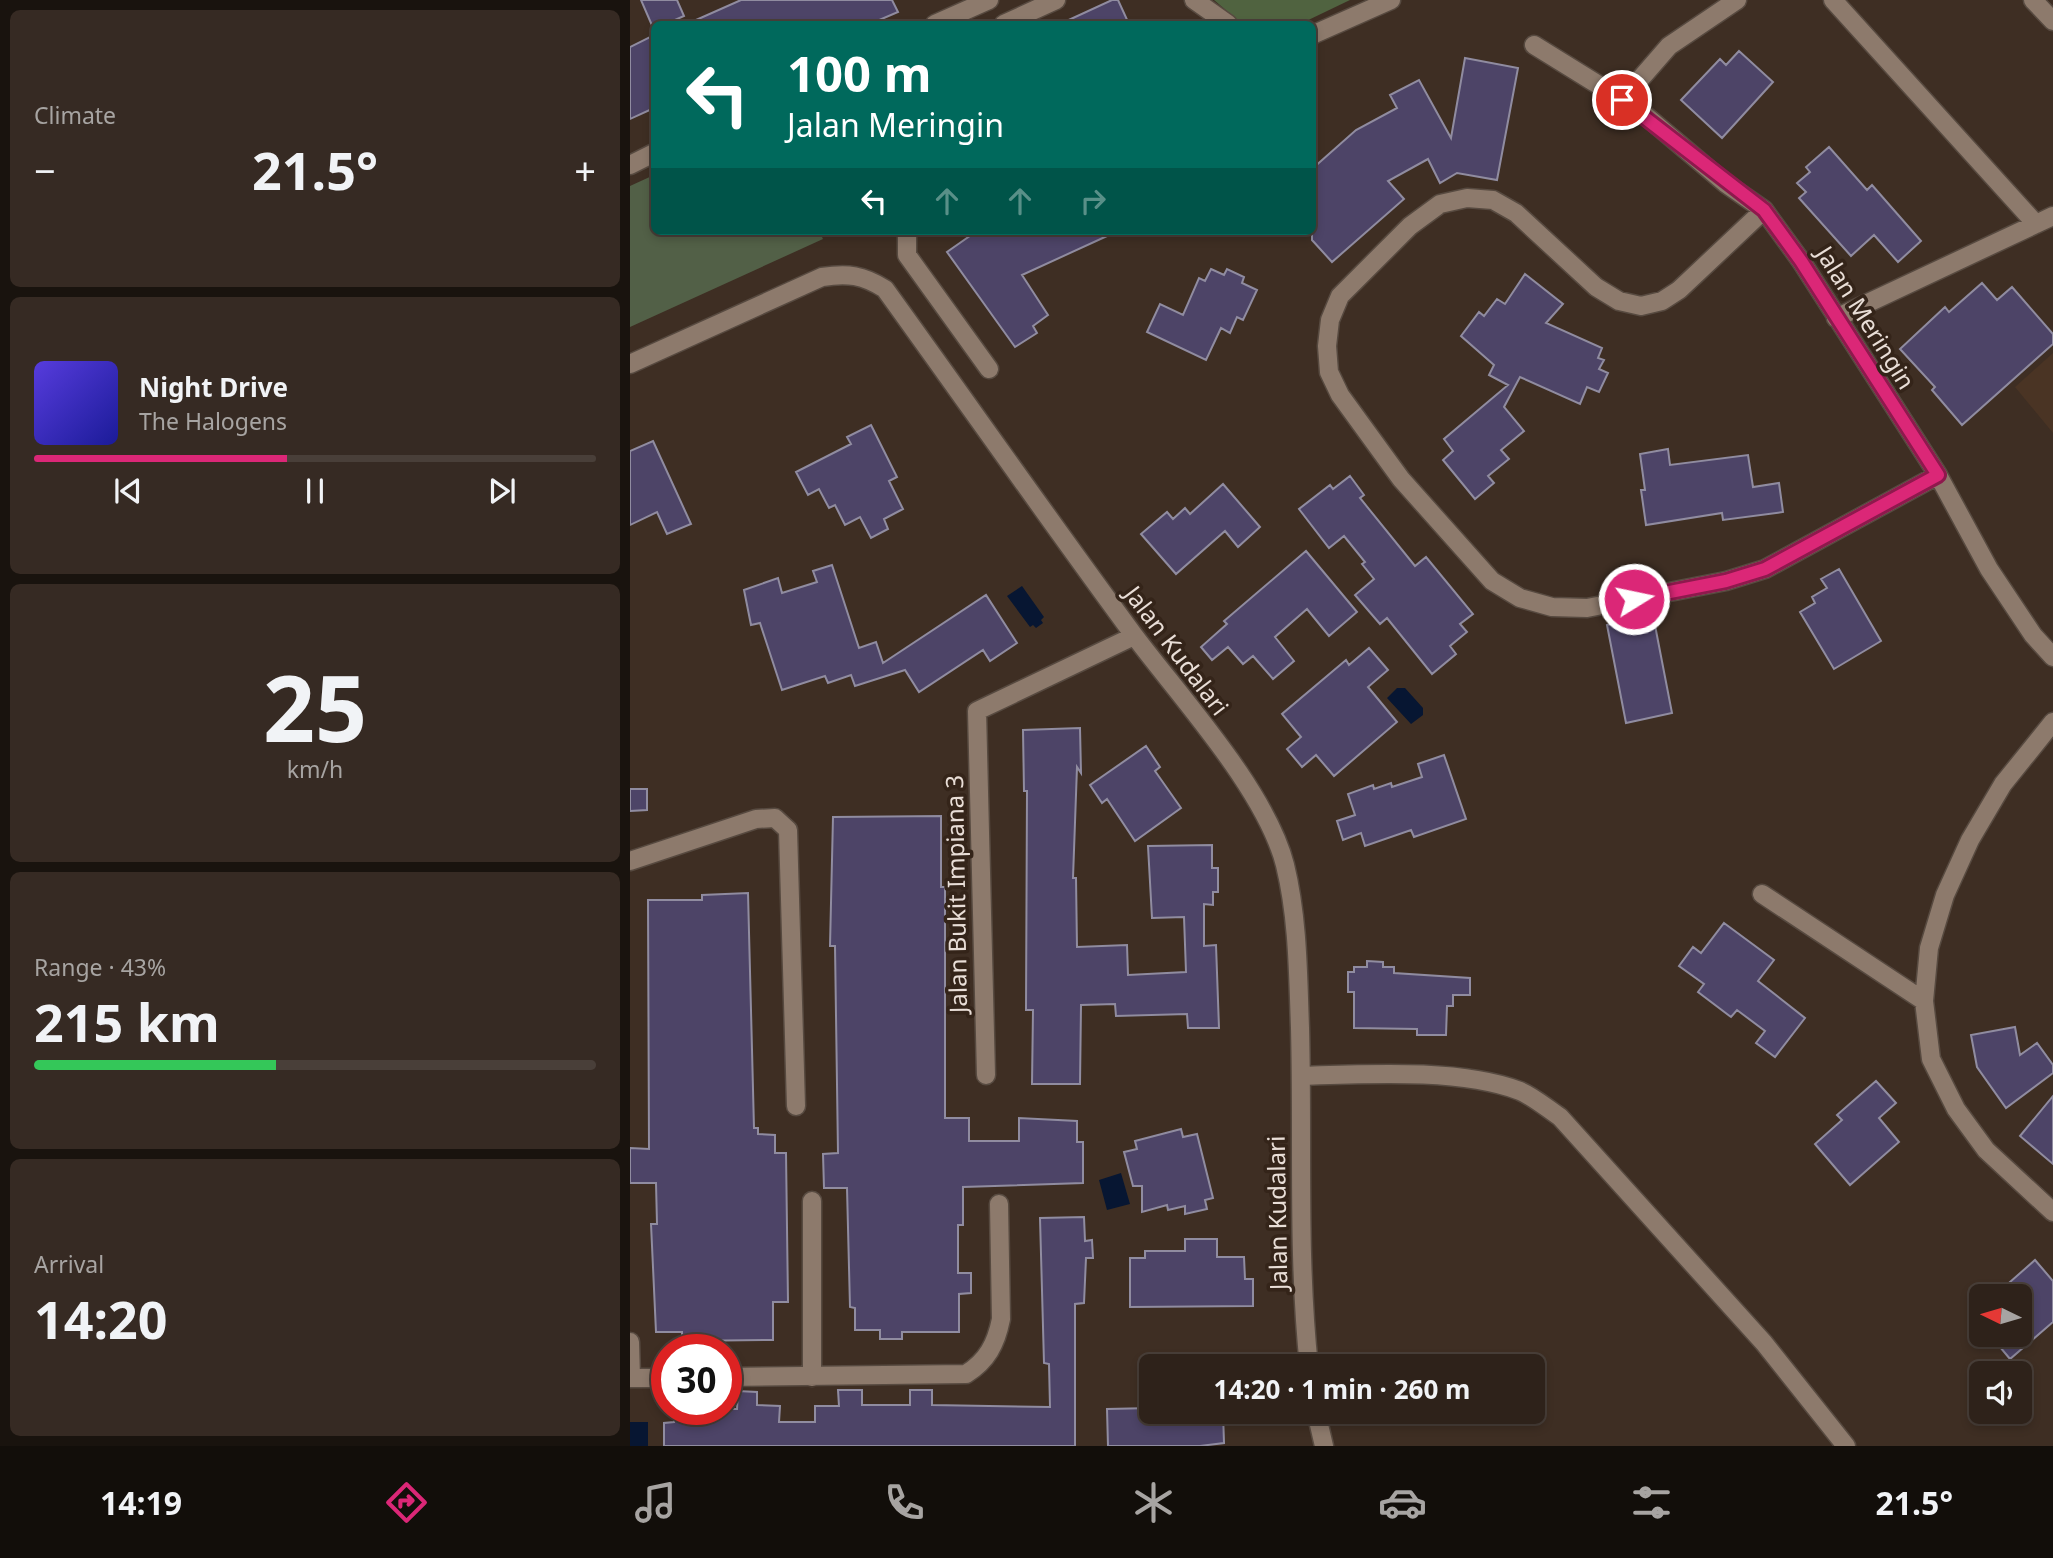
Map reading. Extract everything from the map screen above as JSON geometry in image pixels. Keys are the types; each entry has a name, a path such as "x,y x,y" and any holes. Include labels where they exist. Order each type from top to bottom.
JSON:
{"street":[{"path":"942,21 989,0"},
{"path":"1010,21 1055,0"},
{"path":"1195,0 1202,21"},
{"path":"1195,0 1224,21"},
{"path":"1316,32 1391,0"},
{"path":"1622,100 1669,46 1737,0"},
{"path":"1833,0 2036,224"},
{"path":"2033,0 2053,21"},
{"name":"Jalan Meringin","path":"1534,45 1622,100 1764,210 1801,261 1938,475 1989,569 2033,635 2053,657"},
{"path":"630,165 651,154"},
{"path":"1764,210 1679,290 1662,301 1641,306 1619,301 1595,287 1517,213 1493,200 1467,198 1440,204 1410,226 1340,296 1328,333 1329,372 1340,395 1401,479 1492,580 1520,598 1552,607 1587,608 1726,581 1765,569 1938,475"},
{"path":"1836,318 2053,216"},
{"path":"907,235 907,255 989,369"},
{"name":"Jalan Kudalari","path":"630,364 822,276 847,273 868,278 885,289 1134,636 1243,780 1273,834 1284,863 1293,908 1301,1076 1301,1254 1308,1354"},
{"name":"Jalan Bukit Impiana 3","path":"986,1075 977,711 1134,636"},
{"path":"2053,722 2003,784 1970,840 1945,895 1929,948 1924,1001 1931,1059 1956,1109 1986,1150 2053,1212"},
{"path":"630,861 756,819 775,818 788,830 796,1106"},
{"path":"1762,894 1924,1001"},
{"path":"1301,1076 1417,1075 1474,1081 1520,1091 1560,1117 1765,1343 1846,1446"},
{"path":"811,1201 813,1377"},
{"path":"742,1377 966,1374 981,1364 998,1337 1001,1319 999,1204"},
{"path":"630,1342 630,1378 651,1378"},
{"path":"1319,1424 1324,1446"}],"shaded area":[{"path":"2053,353 2053,433 2015,387"}],"green space":[{"path":"1214,0 1350,0 1306,21 1238,21"},
{"path":"651,176 651,235 821,235 823,239 630,327 630,186"}],"water":[{"path":"1022,586 1044,617 1041,620 1043,623 1036,628 1033,625 1030,627 1007,596"},
{"path":"1397,688 1405,688 1423,708 1423,715 1411,724 1387,698"},
{"path":"1121,1173 1130,1204 1107,1210 1099,1180"},
{"path":"630,1422 648,1422 648,1446 630,1446"}],"building":[{"path":"641,0 677,0 684,16 673,21 651,23"},
{"path":"741,0 892,0 898,12 877,21 694,21"},
{"path":"1112,0 1118,0 1128,21 1066,21"},
{"path":"651,36 651,109 630,119 630,47"},
{"path":"1739,51 1773,82 1722,138 1681,100 1720,59 1726,65"},
{"path":"1465,58 1518,68 1497,180 1457,173 1440,183 1428,159 1388,181 1404,199 1332,262 1312,240 1312,235 1316,235 1316,165 1356,130 1397,108 1390,95 1419,80 1451,138"},
{"path":"1829,147 1867,190 1872,185 1921,241 1898,262 1874,235 1851,256 1799,198 1806,192 1797,183 1810,172 1806,167"},
{"path":"971,235 1109,235 1022,275 1048,315 1033,326 1037,333 1015,347 947,252"},
{"path":"1211,269 1224,275 1227,269 1244,277 1242,283 1257,290 1243,320 1237,317 1230,333 1221,328 1206,360 1147,332 1160,304 1183,315 1199,278 1205,281"},
{"path":"1525,274 1563,304 1546,323 1602,348 1598,358 1604,360 1599,369 1608,373 1599,392 1587,387 1580,404 1520,377 1504,407 1524,431 1501,450 1509,459 1488,476 1494,483 1475,499 1443,460 1453,451 1444,439 1508,385 1489,375 1494,365 1461,336 1479,312 1484,316 1497,299 1505,304"},
{"path":"1982,283 1997,300 2012,287 2053,334 2053,344 1962,425 1932,390 1935,387 1900,349 1945,307 1949,312"},
{"path":"871,425 897,477 889,481 903,509 884,519 888,529 871,538 860,517 845,525 835,505 829,508 819,489 808,495 796,472 851,444 847,437"},
{"path":"653,441 691,524 667,534 657,512 630,525 630,451"},
{"path":"1668,449 1670,465 1748,455 1753,487 1779,483 1783,512 1723,520 1722,513 1646,525 1640,454"},
{"path":"1350,476 1364,495 1360,498 1415,566 1426,557 1473,614 1460,624 1467,632 1450,646 1456,654 1432,674 1387,618 1380,624 1355,595 1374,579 1362,564 1365,562 1344,536 1329,548 1299,509 1330,485 1333,489"},
{"path":"1223,484 1260,527 1238,547 1225,531 1176,574 1141,534 1167,512 1173,519 1185,508 1190,514"},
{"path":"1306,551 1357,612 1329,636 1307,609 1275,637 1294,661 1273,679 1253,656 1243,664 1228,647 1212,660 1201,647 1227,624 1224,621"},
{"path":"832,565 859,648 876,642 883,663 986,595 1017,643 990,661 983,650 919,692 905,670 855,686 851,675 828,683 825,676 782,690 760,623 751,625 744,590 778,578 782,593 817,582 813,571"},
{"path":"1839,569 1881,641 1834,669 1800,612 1815,603 1812,597 1827,588 1821,579"},
{"path":"1653,615 1672,713 1626,723 1607,625"},
{"path":"1369,648 1388,670 1368,687 1397,722 1334,776 1316,755 1302,767 1287,749 1301,737 1282,714 1346,660 1349,665"},
{"path":"1080,728 1081,773 1077,767 1073,878 1076,878 1077,947 1127,945 1128,975 1186,972 1184,917 1152,918 1148,846 1212,845 1212,868 1218,868 1218,892 1213,892 1213,905 1204,904 1204,946 1216,945 1219,1028 1188,1028 1187,1014 1116,1016 1115,1004 1081,1005 1080,1084 1032,1084 1033,1010 1026,1010 1027,791 1024,791 1023,730"},
{"path":"1146,746 1160,767 1155,771 1181,808 1135,841 1107,799 1102,803 1090,785"},
{"path":"1444,755 1466,819 1414,837 1411,830 1365,846 1361,833 1343,840 1337,821 1355,815 1348,794 1373,785 1374,789 1391,783 1392,787 1422,777 1418,764"},
{"path":"630,789 647,789 647,810 630,811"},
{"path":"941,816 941,887 945,887 945,1118 969,1118 969,1141 1019,1141 1019,1118 1077,1121 1077,1142 1083,1142 1083,1183 963,1187 963,1225 958,1225 958,1273 971,1273 971,1293 959,1294 959,1332 902,1332 902,1339 880,1339 880,1330 855,1330 855,1308 850,1307 847,1188 824,1188 823,1154 838,1153 835,946 830,946 833,817"},
{"path":"748,893 754,1128 758,1128 758,1134 775,1135 775,1153 786,1153 788,1302 773,1302 773,1340 742,1340 742,1334 656,1332 651,1224 657,1224 656,1183 630,1183 630,1148 649,1149 648,900 702,900 702,895"},
{"path":"1724,923 1774,960 1758,981 1805,1018 1775,1057 1756,1043 1765,1031 1737,1010 1731,1017 1698,992 1704,984 1679,966 1693,947 1701,953"},
{"path":"1367,961 1383,962 1383,967 1394,967 1394,973 1470,978 1470,995 1453,995 1453,1006 1447,1006 1446,1035 1417,1035 1417,1029 1354,1028 1354,992 1348,992 1348,972 1354,972 1354,967 1367,967"},
{"path":"2015,1027 2020,1055 2037,1043 2053,1065 2053,1073 2006,1108 1977,1067 1971,1035"},
{"path":"1876,1081 1896,1103 1879,1118 1899,1142 1850,1185 1815,1144 1842,1120 1837,1115"},
{"path":"2053,1096 2053,1164 2020,1136"},
{"path":"1181,1129 1183,1137 1197,1134 1213,1198 1205,1200 1207,1209 1185,1214 1185,1206 1168,1210 1167,1205 1142,1212 1142,1186 1133,1186 1124,1152 1137,1149 1135,1141"},
{"path":"1084,1217 1085,1241 1092,1240 1093,1258 1086,1258 1084,1303 1075,1304 1075,1446 664,1446 664,1425 742,1425 742,1391 757,1392 757,1405 780,1406 779,1422 815,1422 815,1406 839,1406 838,1390 862,1390 862,1405 910,1405 910,1390 932,1390 932,1405 1050,1407 1049,1364 1044,1363 1040,1218"},
{"path":"1185,1239 1217,1239 1217,1257 1244,1257 1245,1279 1253,1279 1253,1306 1130,1307 1130,1258 1145,1258 1145,1251 1185,1251"},
{"path":"2035,1260 2053,1281 2053,1322 2032,1340 2032,1284 2008,1284"},
{"path":"2001,1348 2023,1348 2010,1359"},
{"path":"1139,1408 1139,1424 1223,1424 1224,1443 1200,1446 1108,1446 1107,1409"}],"route":[{"path":"1622,100 1639,110 1726,183 1764,210 1801,261 1887,400 1938,475 1765,569 1726,581 1634,599"}]}
